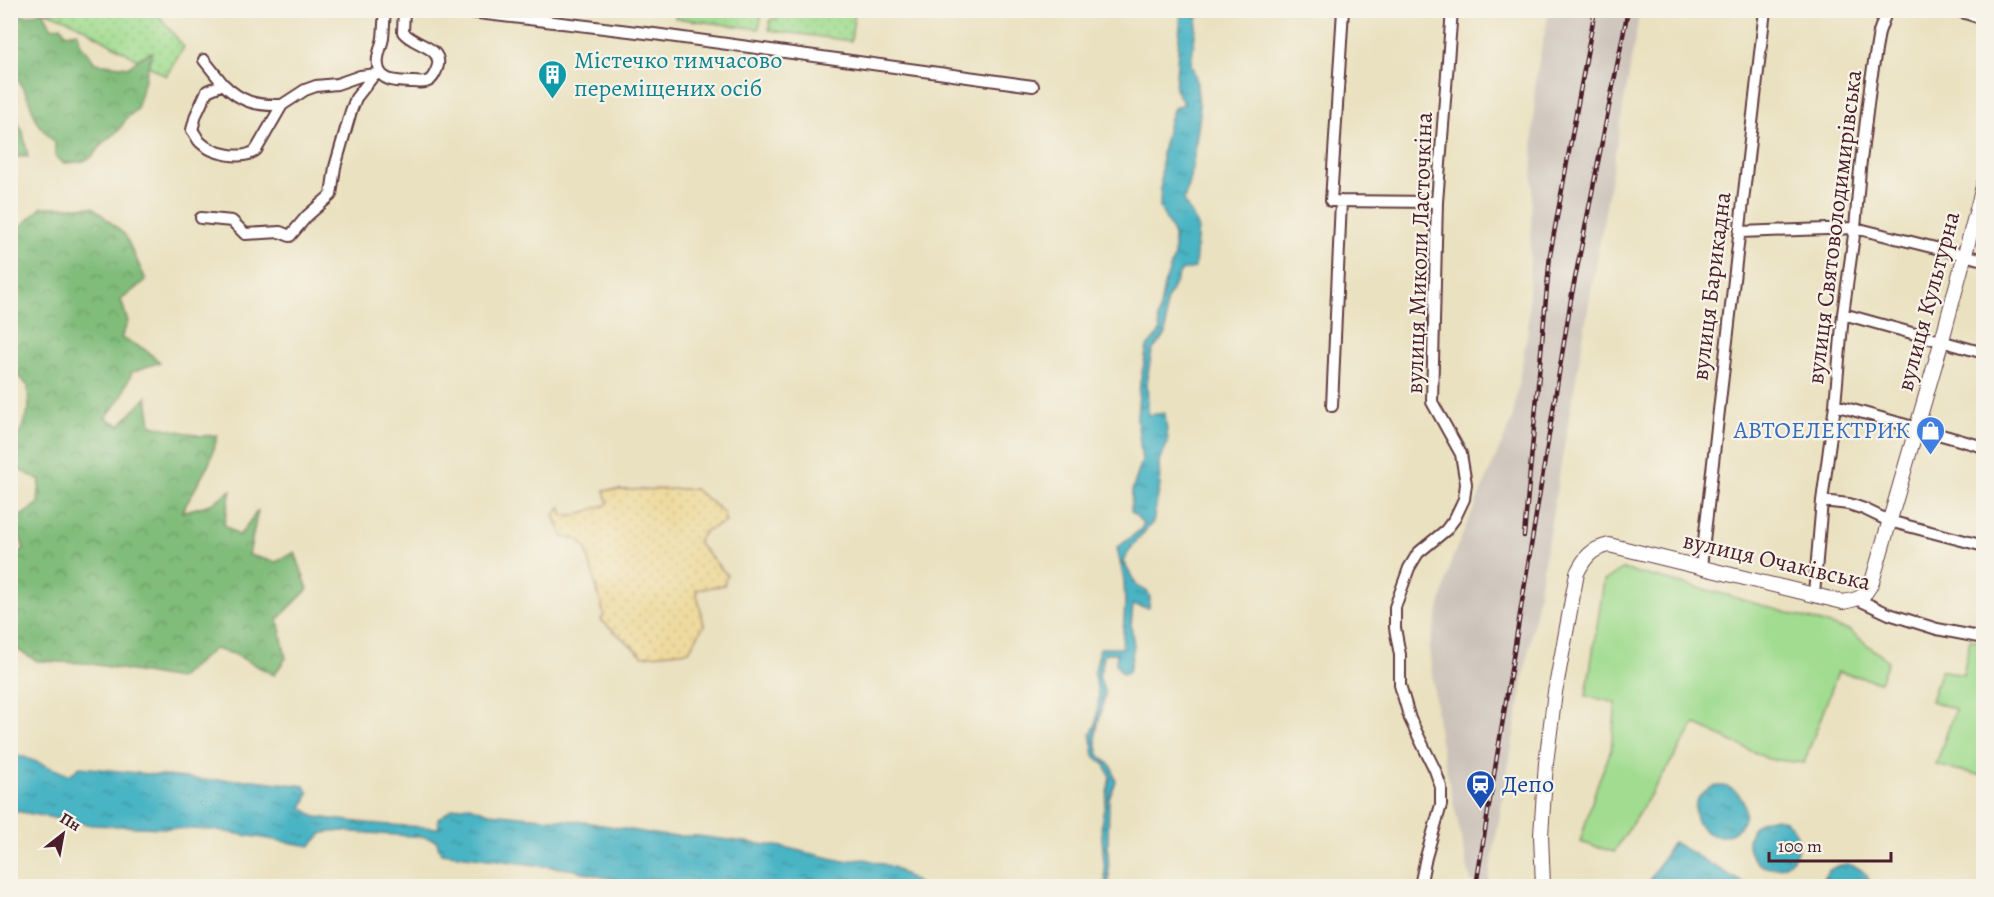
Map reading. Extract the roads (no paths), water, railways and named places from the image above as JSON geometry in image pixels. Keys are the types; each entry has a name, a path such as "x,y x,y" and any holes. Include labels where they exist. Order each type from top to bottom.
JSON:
{"main road":[{"name":"вулиця Культурна","path":"1859,600 1867,592 1872,582 1942,340 1983,183"},
{"name":"вулиця Очаківська","path":"1543,886 1541,835 1546,763 1555,692 1577,573 1585,556 1597,548 1609,545 1629,548 1843,602 1859,600"}],"street":[{"path":"201,218 232,221 245,234 280,232 290,237 307,216 331,195 334,167 351,111 356,99 377,74 385,10"},
{"path":"223,84 207,91 192,130 200,142 213,150 240,156 246,153 252,154 256,150 282,105 305,90 377,74 388,79 429,82 437,69 438,60 435,53 408,39 403,32 404,10"},
{"path":"453,10 654,34 1033,86"},
{"path":"1343,10 1331,201 1437,202"},
{"name":"вулиця Миколи Ласточкіна","path":"1420,886 1426,857 1442,805 1441,787 1410,719 1400,685 1400,655 1395,628 1395,607 1408,568 1418,553 1446,530 1455,518 1464,499 1466,484 1461,454 1432,402 1437,202 1452,10"},
{"name":"вулиця Барикадна","path":"1701,567 1765,10"},
{"name":"вулиця Святоволодимирівська","path":"1814,594 1822,501 1855,228 1870,80 1879,32 1887,10"},
{"path":"1956,10 1983,19"},
{"path":"204,60 236,97 262,106 282,105"},
{"path":"1332,406 1341,201"},
{"path":"1740,232 1855,228 1983,260"},
{"path":"1843,314 1983,353"},
{"path":"1834,405 1983,447"},
{"path":"1822,501 1864,508 1889,521 1983,546"},
{"name":"вулиця Очаківська","path":"1859,600 1889,614 1937,629 1983,638"}],"water":[{"path":"1181,11 1201,11 1197,20 1191,64 1196,78 1200,114 1192,169 1184,201 1198,226 1195,268 1181,271 1166,302 1166,334 1152,351 1147,378 1148,415 1165,413 1168,442 1159,462 1160,485 1153,522 1133,545 1123,561 1137,586 1148,592 1149,608 1133,605 1131,626 1134,645 1129,672 1122,674 1116,664 1117,653 1105,653 1099,676 1105,694 1096,741 1099,755 1112,767 1116,782 1109,798 1109,886 1106,886 1101,825 1110,777 1105,765 1094,756 1091,734 1096,724 1099,696 1094,675 1100,648 1122,648 1124,580 1117,548 1140,530 1144,524 1131,511 1132,491 1142,461 1137,417 1140,383 1147,347 1160,332 1158,318 1164,285 1174,257 1174,235 1160,208 1162,153 1170,118 1174,108 1184,104 1175,89"},
{"path":"10,756 24,757 69,775 80,767 205,780 254,780 304,786 309,793 302,808 316,817 375,824 439,828 438,819 453,808 470,806 489,813 585,822 666,836 698,836 783,847 843,861 865,859 893,867 922,886 676,886 661,879 622,882 576,870 441,853 436,840 424,837 341,831 323,833 310,846 214,830 92,825 11,810"},
{"path":"1720,786 1738,793 1745,811 1738,829 1720,836 1702,829 1695,811 1702,793"},
{"path":"1773,818 1791,825 1798,843 1791,861 1773,868 1755,861 1748,843 1755,825"},
{"path":"1673,842 1748,886 1646,886"},
{"path":"1847,864 1863,871 1871,886 1821,886 1830,870"}],"railway":[{"path":"1524,536 1550,255 1595,10"},
{"path":"1476,886 1571,299 1628,10"}],"place":[{"name":"Містечко тимчасово переміщених осіб","path":"553,100"},
{"name":"АВТОЕЛЕКТРИК","path":"1931,456"},
{"name":"Депо","path":"1481,810"}]}
